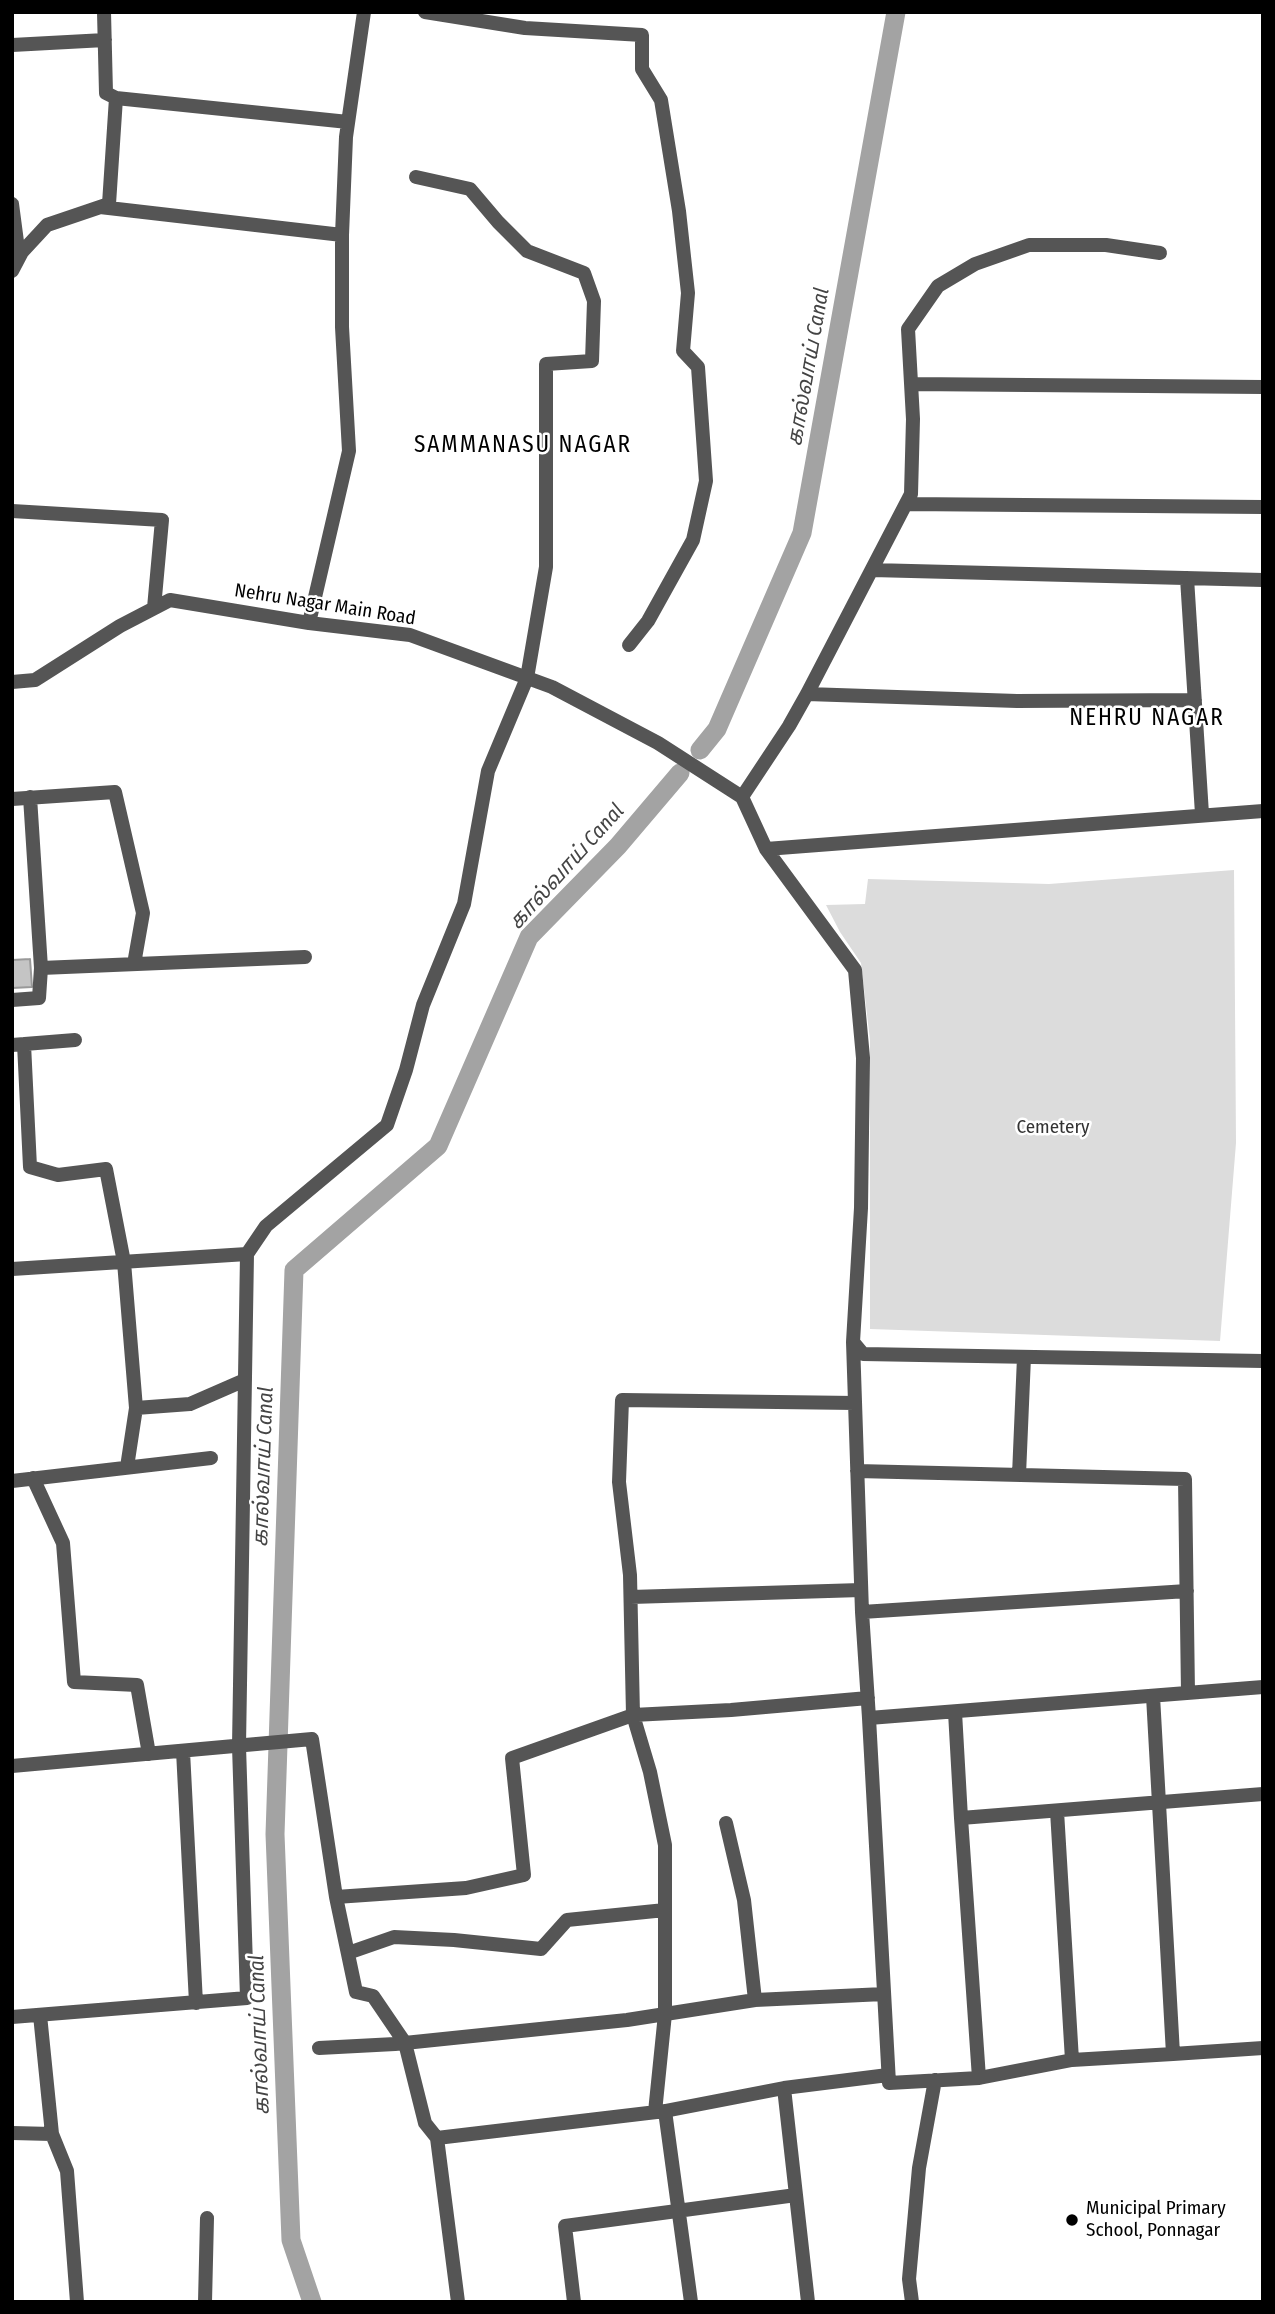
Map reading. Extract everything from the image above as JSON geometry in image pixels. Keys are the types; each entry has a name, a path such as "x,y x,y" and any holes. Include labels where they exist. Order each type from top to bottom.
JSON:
{"street":[{"path":"104,12 106,93 116,98 348,122"},
{"path":"309,622 349,451 342,327 342,234 348,122 364,12"},
{"path":"425,12 526,28 642,35 642,69 661,100 679,211 688,293 684,351 698,367 706,481 693,540 648,621 629,645"},
{"path":"12,45 105,40"},
{"path":"12,271 19,257 47,225 109,204 116,98"},
{"path":"12,2017 247,1997 244,1746 247,1254 266,1226 387,1125 406,1070 423,1005 464,904 488,771 527,678 546,567 546,364 592,361 594,301 584,273 527,251 470,189 416,177"},
{"path":"12,204 19,257"},
{"path":"100,207 342,234"},
{"path":"1160,253 1106,245 1029,245 975,264 937,286 908,328 914,418 911,494 807,694 742,797 766,849 855,970 863,1058 861,1209 853,1342 862,1612 889,2083 979,2078 1072,2060 1263,2048"},
{"path":"911,384 1263,387"},
{"path":"906,504 1263,507"},
{"path":"12,512 162,520 154,608"},
{"path":"872,570 1263,580"},
{"path":"1187,578 1202,814"},
{"name":"Nehru Nagar Main Road","path":"12,682 35,680 120,626 170,600 410,635 552,687 658,743 742,797"},
{"path":"807,694 1017,701 1195,700"},
{"path":"12,799 115,792 143,913 134,964"},
{"path":"12,1000 39,998 41,968 30,797"},
{"path":"766,849 1263,811"},
{"path":"41,968 305,957"},
{"path":"75,1040 18,1045 30,1167 58,1175 106,1169 124,1262 136,1408 127,1467"},
{"path":"12,1269 247,1254"},
{"path":"853,1342 863,1354 1263,1361"},
{"path":"1018,1475 1024,1357"},
{"path":"136,1408 190,1404 245,1380"},
{"path":"691,2302 679,2211 660,2111 665,2014 665,1845 650,1772 633,1715 630,1575 619,1482 622,1400 855,1403"},
{"path":"12,1481 211,1458"},
{"path":"858,1471 1185,1479 1188,1693"},
{"path":"33,1478 64,1543 74,1682 137,1685 149,1754"},
{"path":"631,1597 861,1590"},
{"path":"862,1612 1187,1591"},
{"path":"869,1718 1263,1687"},
{"path":"1153,1696 1174,2054"},
{"path":"336,1897 466,1888 524,1875 512,1758 633,1715 868,1698"},
{"path":"955,1712 979,2078"},
{"path":"12,1766 312,1739 336,1897 356,1992 373,1996 405,2043 425,2123 437,2138 458,2302"},
{"path":"183,1751 196,2003"},
{"path":"961,1818 1263,1794"},
{"path":"1057,1811 1072,2060"},
{"path":"726,1823 744,1900 755,2000"},
{"path":"348,1953 394,1937 541,1949 567,1920 665,1910"},
{"path":"319,2048 405,2043 665,2014 755,2000 884,1994"},
{"path":"40,2015 52,2134 66,2171 77,2302"},
{"path":"437,2138 660,2111 784,2088 888,2075"},
{"path":"912,2302 909,2279 919,2168 935,2080"},
{"path":"784,2088 808,2302"},
{"path":"12,2133 52,2134"},
{"path":"574,2302 565,2226 796,2195"},
{"path":"205,2302 207,2218"}],"green space":[{"name":"Cemetery","path":"1234,870 1236,1143 1220,1341 870,1329 870,1040 861,963 826,905 865,904 868,879 1049,884"}],"building":[{"path":"30,959 32,987 12,988 12,960"}],"waterway":[{"name":"கால்வாய் Canal","path":"700,750 717,729 802,533 896,12"},
{"name":"கால்வாய் Canal","path":"312,2302 291,2240 275,1834 294,1270 438,1146 529,937 618,846 680,773"}],"place":[{"name":"Municipal Primary School, Ponnagar","path":"1072,2220"}],"district":[{"name":"SAMMANASU NAGAR","path":"523,446"},
{"name":"NEHRU NAGAR","path":"1147,719"}]}
